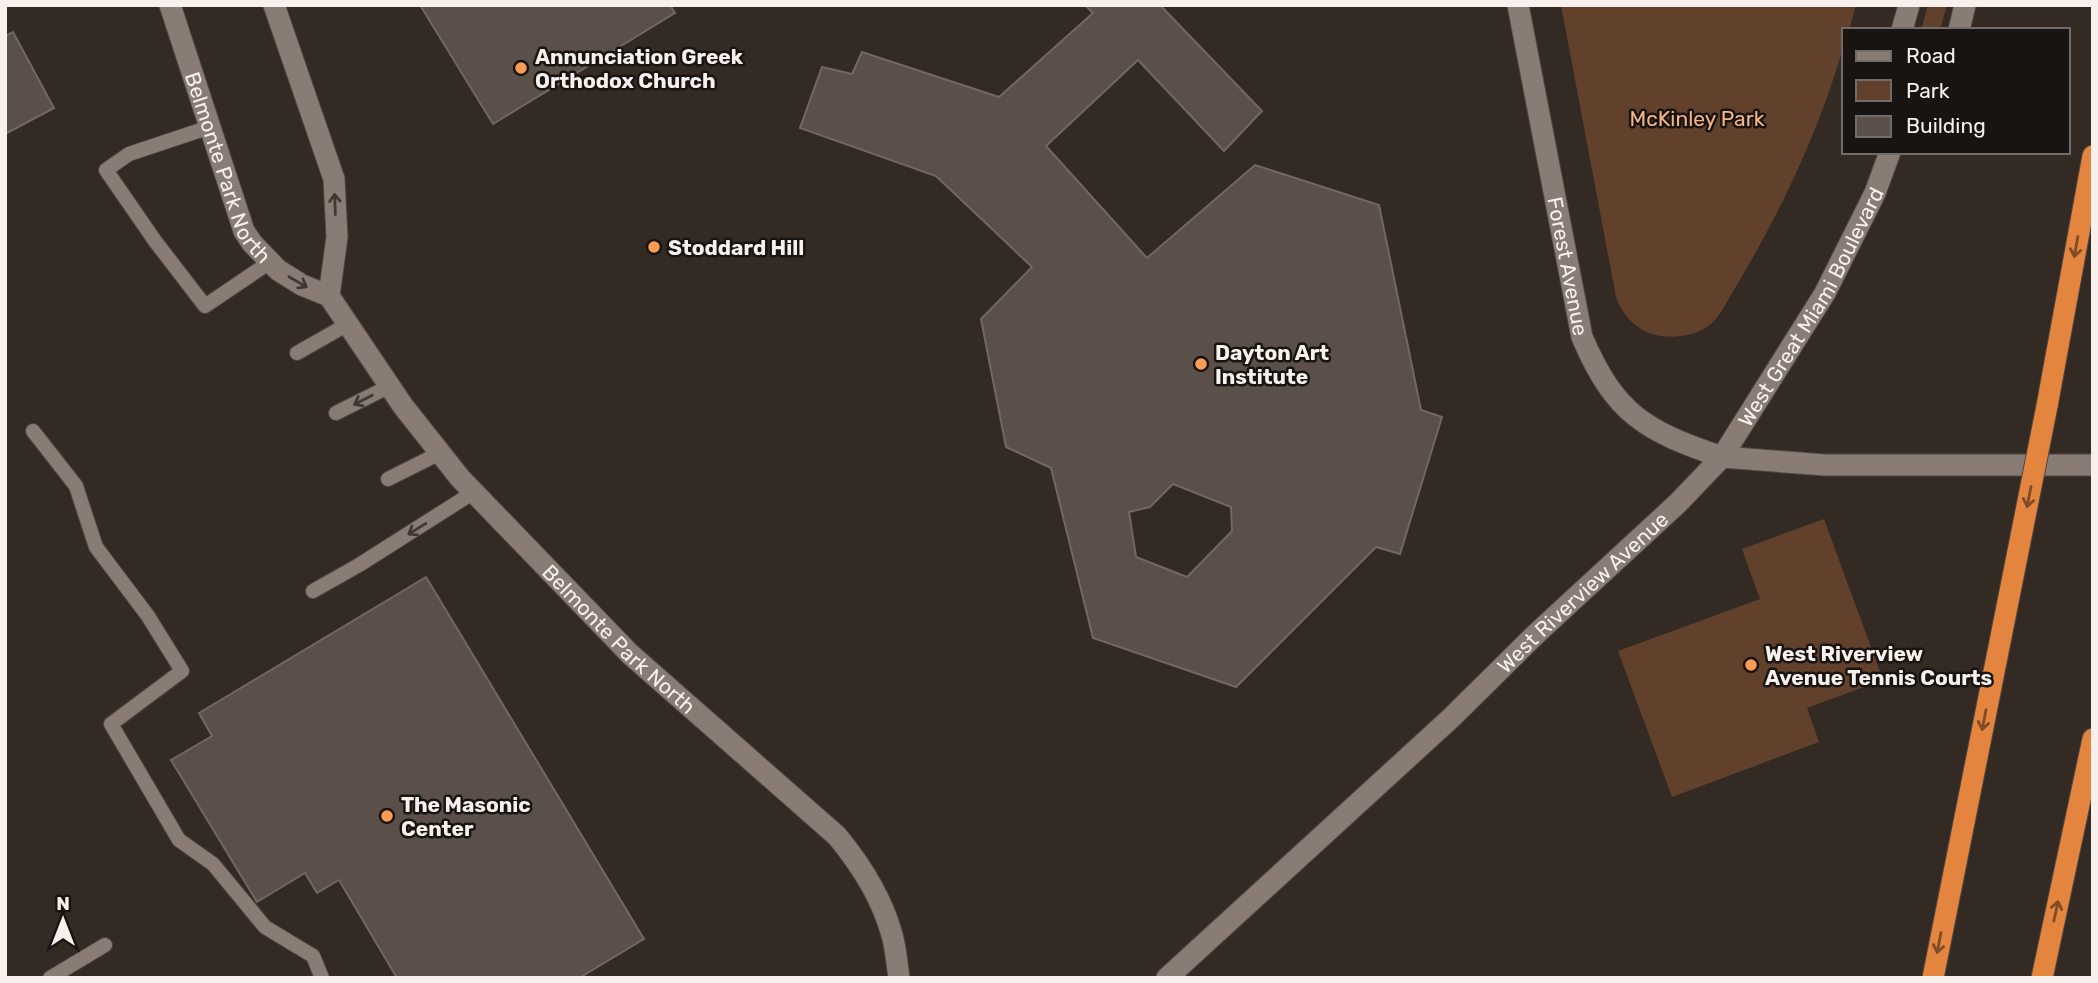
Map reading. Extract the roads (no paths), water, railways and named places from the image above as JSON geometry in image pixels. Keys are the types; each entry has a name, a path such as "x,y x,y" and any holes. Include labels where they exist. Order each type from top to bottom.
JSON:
{"highway":[{"path":"1933,978 2047,406 2093,156"},
{"path":"2042,978 2093,739"}],"street":[{"name":"Belmonte Park North","path":"170,5 244,231 252,243 278,270 302,285 329,296 390,386 440,453 630,654 837,836 875,891 892,935 899,978"},
{"path":"274,5 334,179 337,237 329,296"},
{"name":"Forest Avenue","path":"1518,5 1582,337 1595,367 1633,416 1674,441 1722,457"},
{"path":"1903,28 1909,5"},
{"path":"1959,28 1965,5"},
{"name":"West Great Miami Boulevard","path":"1722,457 1825,293 1875,193 1889,154"},
{"path":"1722,457 1825,465 2093,465"},
{"name":"West Riverview Avenue","path":"1167,978 1471,700 1536,634 1678,503 1722,457"}],"lane":[{"path":"209,127 129,154 106,170 155,241 205,306 270,262"},
{"path":"297,353 348,324"},
{"path":"336,413 390,386"},
{"path":"33,431 76,486 96,547 148,616 182,671 111,724 179,840 214,864 265,927 313,956 322,978"},
{"path":"388,479 440,453"},
{"path":"313,591 474,492"},
{"path":"50,978 105,945"}],"place":[{"name":"Annunciation Greek Orthodox Church","path":"521,68"},
{"name":"Stoddard Hill","path":"654,247"},
{"name":"Dayton Art Institute","path":"1201,364"},
{"name":"West Riverview Avenue Tennis Courts","path":"1751,665"},
{"name":"The Masonic Center","path":"387,816"}],"park label":[{"name":"McKinley Park","path":"1697,118"}]}
